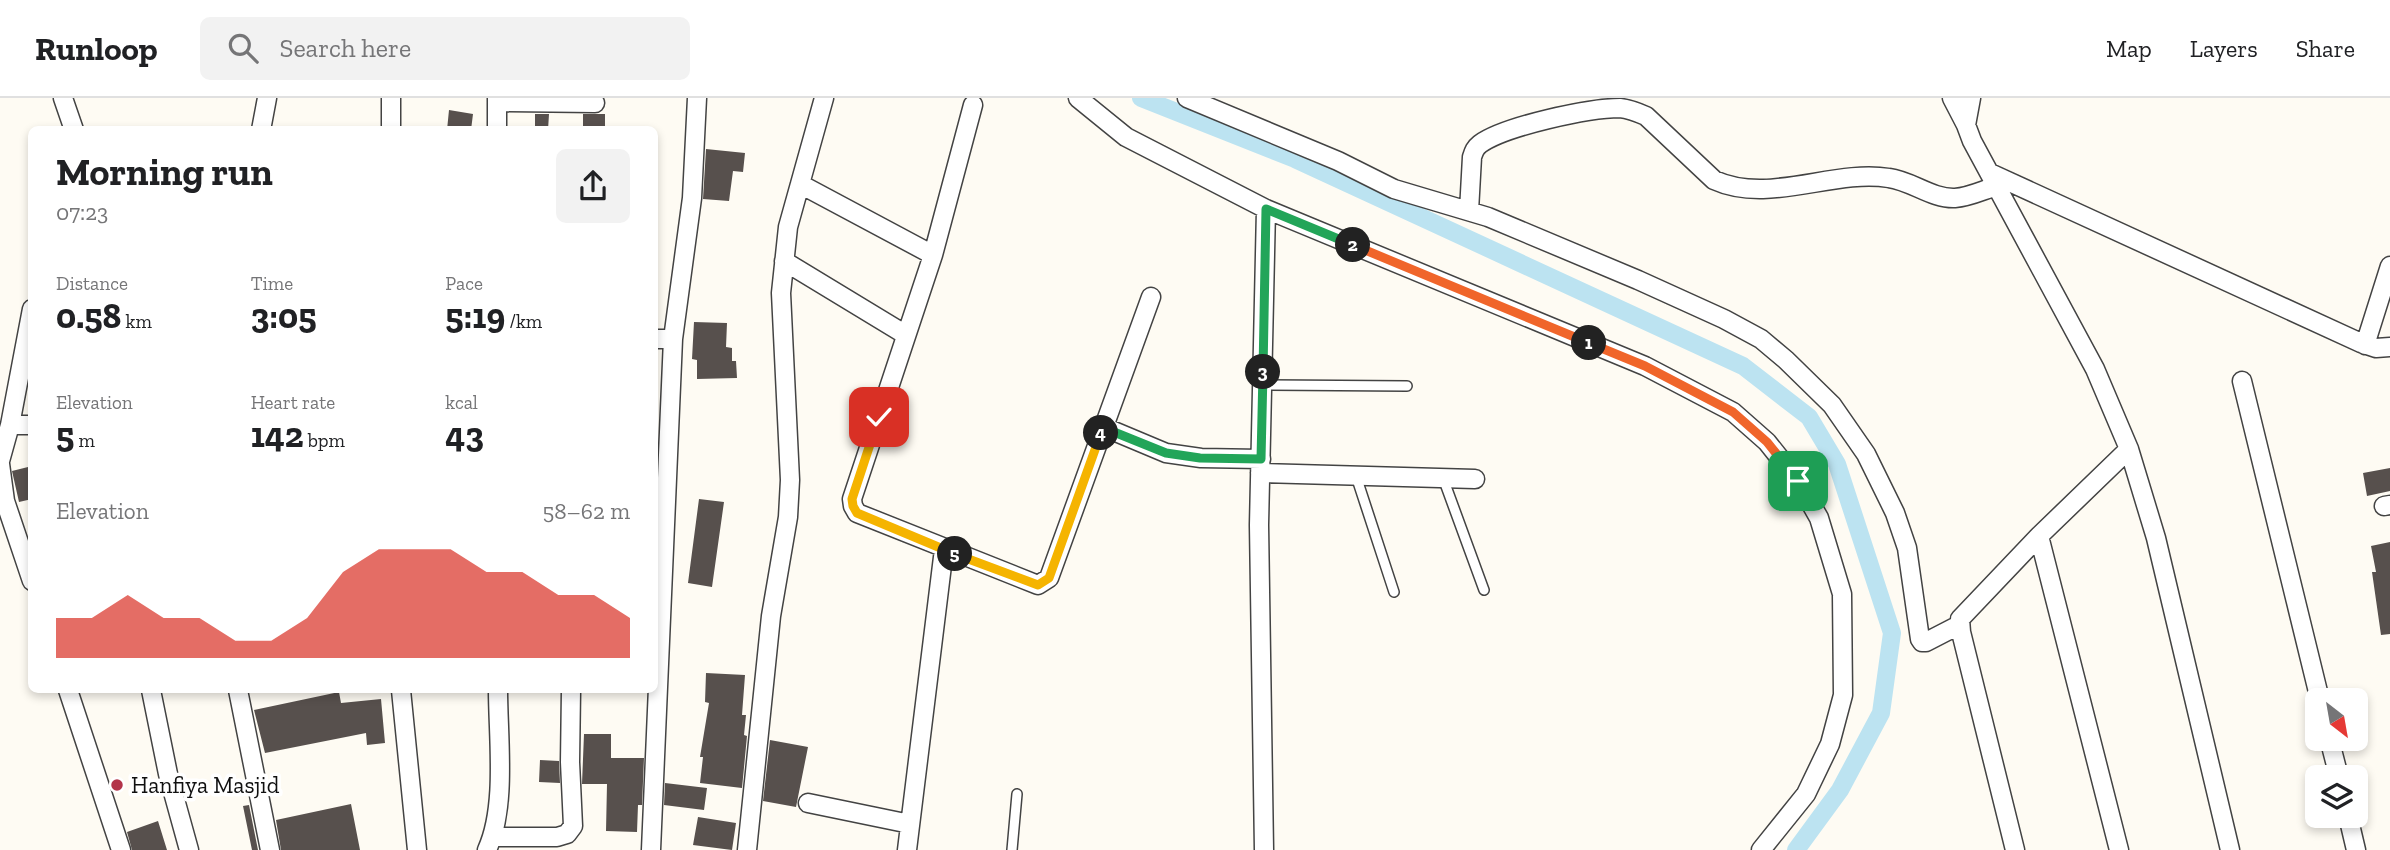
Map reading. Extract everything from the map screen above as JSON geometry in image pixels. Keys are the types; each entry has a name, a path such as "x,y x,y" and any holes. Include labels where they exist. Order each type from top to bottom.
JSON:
{"street":[{"path":"63,98 73,126"},
{"path":"262,126 267,98"},
{"path":"391,98 391,126"},
{"path":"652,850 673,339 692,198 697,98"},
{"path":"747,850 771,616 788,517 781,293 784,261 788,228 824,98"},
{"path":"1078,98 1126,136 1266,209 1645,366 1733,412 1767,442 1798,481 1819,518 1842,594 1843,695 1830,744 1806,794 1761,850"},
{"path":"1187,98 1338,161 1394,189 1469,211 1638,280 1761,339 1832,405 1866,454 1895,513 1907,548 1922,642 1959,625"},
{"path":"1952,98 1972,142 2095,369 2130,449 2156,538 2230,850"},
{"path":"1966,125 1970,98"},
{"path":"497,126 497,100 595,103"},
{"path":"973,105 933,255 852,499 857,513 944,550 1038,585 1044,583 1049,578 1151,297"},
{"path":"1469,211 1472,157 1475,149 1483,142 1541,120 1619,108 1634,110 1646,116 1714,180 1726,185 1748,188 1795,186 1861,177 1889,178 1953,198 1966,197 1993,180"},
{"path":"1993,180 2365,345 2376,348 2390,347"},
{"path":"800,184 933,255"},
{"path":"1265,850 1259,525 1266,209"},
{"path":"784,261 906,335"},
{"path":"2365,345 2390,266"},
{"path":"28,330 10,425 0,459 5,501 28,569"},
{"path":"658,339 673,339"},
{"path":"2242,381 2317,688"},
{"path":"10,425 28,425"},
{"path":"1104,428 1166,453 1200,458 1356,475 1475,479"},
{"path":"2015,850 1959,625 1962,616 2039,536 2130,449"},
{"path":"2039,536 2119,850"},
{"path":"907,850 944,550"},
{"path":"69,693 121,850"},
{"path":"153,693 167,774 189,850"},
{"path":"239,693 270,850"},
{"path":"401,693 417,850"},
{"path":"498,693 499,810 490,844 558,837 567,834 573,826 571,693"},
{"path":"808,803 910,824"},
{"path":"2351,828 2356,850"}],"lane":[{"path":"1262,385 1407,386"},
{"path":"1356,475 1394,592"},
{"path":"1443,478 1485,590"},
{"path":"1012,850 1017,794"}],"building":[{"path":"449,110 473,114 472,126 447,126"},
{"path":"535,114 549,114 548,126 535,126"},
{"path":"583,114 605,114 605,126 583,126"},
{"path":"706,149 745,153 743,172 733,171 729,201 703,199"},
{"path":"694,322 727,323 726,347 732,348 732,361 736,361 737,378 697,379 697,360 692,359"},
{"path":"28,467 28,500 19,502 12,471"},
{"path":"2390,468 2390,491 2367,496 2363,473"},
{"path":"699,499 724,502 712,587 688,583"},
{"path":"2390,542 2390,634 2381,635 2371,546"},
{"path":"706,673 745,675 742,715 746,715 744,735 747,736 742,788 700,783 703,757 700,757 709,703 705,702"},
{"path":"334,693 339,693 341,703 381,699 385,743 367,745 366,733 265,753 254,710"},
{"path":"584,734 611,734 611,758 644,758 642,805 638,805 637,832 606,831 607,784 582,784"},
{"path":"770,740 808,747 796,807 763,801"},
{"path":"540,760 559,761 560,783 539,782"},
{"path":"665,783 707,788 704,810 664,805"},
{"path":"351,804 360,850 281,850 276,820"},
{"path":"249,805 258,850 252,850 243,806"},
{"path":"698,817 736,823 732,850 693,845"},
{"path":"158,821 167,850 132,850 127,832"}],"waterway":[{"path":"1141,98 1295,159 1743,366 1809,417 1837,464 1892,633 1881,713 1840,790 1796,850"}],"place":[{"name":"Hanfiya Masjid","path":"117,785"}],"route":[{"path":"879,417 852,499 857,513 944,550 1038,585 1044,583 1049,578 1104,428 1166,453 1200,458 1261,459 1266,209 1645,366 1733,412 1767,442 1798,481"}]}
